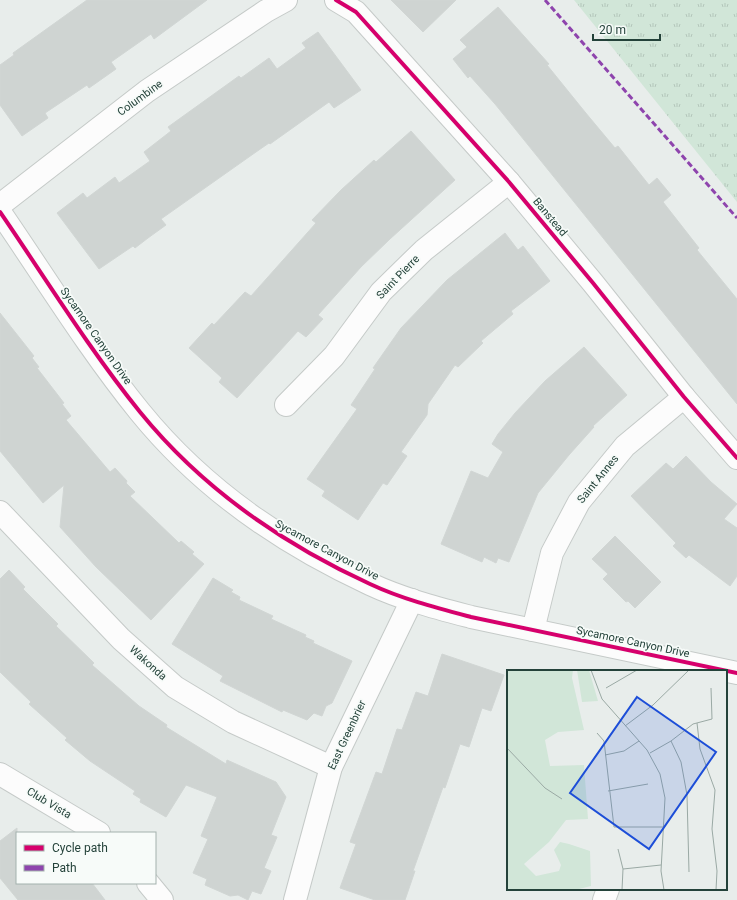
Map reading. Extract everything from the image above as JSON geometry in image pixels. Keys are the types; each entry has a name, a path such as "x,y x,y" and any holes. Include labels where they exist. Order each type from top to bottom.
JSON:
{"street":[{"name":"Columbine","path":"0,205 148,91 266,11 286,0"},
{"name":"Banstead","path":"336,0 356,12 509,182 593,283 684,397 737,458"},
{"name":"Saint Pierre","path":"286,405 334,356 381,292 424,250 509,182"},
{"name":"Sycamore Canyon Drive","path":"0,212 94,352 121,389 142,414 192,466 222,493 282,538 370,584 412,600 470,617 533,630 686,666 715,670"},
{"name":"Saint Annes","path":"533,630 552,553 579,502 625,446 684,397"},
{"name":"Wakonda","path":"0,512 121,639 175,687 233,722 331,767"},
{"name":"East Greenbrier","path":"295,900 331,767 412,600"},
{"name":"Sycamore Canyon Drive","path":"727,672 737,673"},
{"name":"Club Vista","path":"0,774 96,832"},
{"path":"149,884 162,900"},
{"path":"604,900 608,890"}],"green space":[{"path":"574,0 737,0 737,202"}],"building":[{"path":"87,0 207,0 154,39 151,34 111,62 116,69 89,88 87,85 45,113 48,118 22,136 0,105 0,65 14,55 13,53"},
{"path":"391,0 456,0 423,32"},
{"path":"498,7 549,64 547,65 585,112 615,148 618,146 649,185 657,178 671,195 663,202 699,248 697,250 737,299 737,404 495,104 470,76 468,78 453,59 467,47 460,40"},
{"path":"318,32 361,90 334,108 329,102 161,219 166,225 135,248 133,246 99,269 57,213 83,193 87,198 115,177 119,183 150,161 144,152 171,131 168,127 239,76 241,78 269,58 277,69 306,48 302,43"},
{"path":"411,131 455,180 361,267 318,315 323,319 306,337 298,331 237,398 219,382 222,378 189,348 212,323 214,325 245,292 251,296 316,223 312,220 341,190 374,160 376,162"},
{"path":"505,233 518,250 523,246 550,281 511,311 513,314 481,341 483,343 458,367 455,365 428,404 427,415 401,452 407,456 387,485 383,483 358,520 322,496 325,491 307,479 357,409 351,405 375,369 373,368 401,328 447,280"},
{"path":"0,313 34,356 32,358 39,367 37,368 64,403 62,404 71,416 66,420 110,472 115,468 127,481 126,483 135,492 130,496 179,543 181,541 194,552 192,554 204,564 151,620 96,567 60,527 64,485 43,503 0,451"},
{"path":"584,347 627,395 593,426 594,427 538,493 509,562 498,558 496,563 484,557 482,562 441,544 471,471 488,478 503,452 492,444 498,434 515,413 545,381"},
{"path":"686,456 711,482 737,504 724,519 737,528 737,576 730,586 689,555 686,558 673,546 676,543 631,496 666,463 673,469"},
{"path":"615,536 661,582 635,608 628,601 626,602 603,579 608,574 592,559"},
{"path":"9,570 25,587 23,589 58,624 56,626 94,663 92,665 139,706 167,725 166,727 226,764 227,760 276,782 286,797 271,835 277,837 264,868 271,871 261,894 252,891 248,900 238,895 230,896 205,885 207,879 193,873 208,839 201,836 217,797 186,785 166,817 140,802 141,799 133,794 135,791 90,761 65,740 67,738 29,704 31,702 0,672 0,579"},
{"path":"213,578 233,590 231,592 240,597 239,600 273,616 271,619 306,635 305,637 314,641 313,643 352,661 332,703 326,706 322,716 314,713 307,720 283,710 282,712 220,681 223,676 172,644"},
{"path":"442,654 504,675 491,711 482,708 469,747 460,744 445,788 443,787 413,871 415,871 405,900 375,900 340,888 356,844 350,842 376,772 382,774 397,729 402,730 416,692 428,696"},
{"path":"17,828 16,884 93,884 105,900 18,900 0,878 0,841"}],"marked path":[{"path":"545,0 737,218"}],"cycle path":[{"path":"336,0 356,12 509,182 593,283 684,397 737,458"},
{"path":"0,212 85,339 140,412 189,465 245,511 275,532 306,551 370,584 420,603 471,617 723,670"},
{"path":"727,671 737,673"}]}
